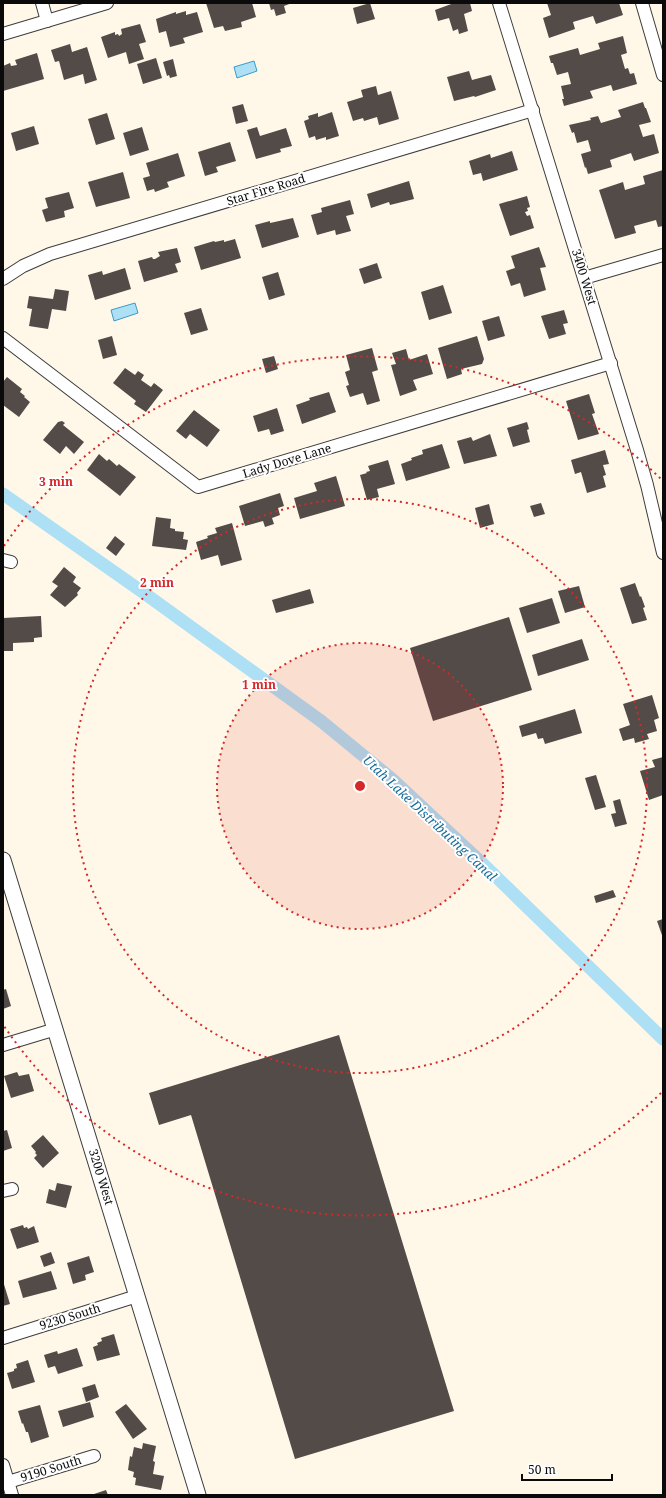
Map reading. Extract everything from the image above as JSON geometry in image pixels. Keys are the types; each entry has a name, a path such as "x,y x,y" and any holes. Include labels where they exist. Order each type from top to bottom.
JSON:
{"street":[{"path":"42,3 47,21"},
{"path":"3,34 107,3"},
{"name":"3400 West","path":"499,3 648,485 663,553"},
{"path":"642,3 663,75"},
{"name":"Star Fire Road","path":"3,279 23,266 50,254 533,110"},
{"path":"584,278 663,255"},
{"name":"Lady Dove Lane","path":"3,338 198,488 611,363"},
{"name":"3200 West","path":"3,860 198,1495"},
{"path":"3,1045 56,1029"},
{"name":"9230 South","path":"3,1338 137,1296"},
{"name":"9190 South","path":"8,1482 94,1456"},
{"path":"3,1465 12,1495"}],"water":[{"path":"254,61 257,71 237,78 234,67"},
{"path":"135,303 138,313 114,321 111,310"}],"building":[{"path":"206,3 252,3 256,17 241,22 242,27 225,31 223,26 214,28"},
{"path":"269,3 292,3 284,6 286,13 276,16 274,9 271,10"},
{"path":"370,3 375,19 357,24 353,8"},
{"path":"454,3 470,3 472,11 464,14 468,31 459,34 458,29 453,31 449,18 438,21 435,10"},
{"path":"547,3 619,3 623,15 596,24 593,16 573,22 575,29 549,38 543,18 551,15"},
{"path":"186,11 186,15 197,12 203,32 183,38 185,43 170,47 166,31 159,33 156,19 176,12 176,14"},
{"path":"140,24 146,42 139,44 144,59 129,64 126,52 108,58 101,37 115,32 115,35 118,34 119,36 122,34 121,29"},
{"path":"623,36 627,53 621,55 625,69 628,68 630,74 634,73 637,84 613,91 611,85 590,91 593,98 564,106 561,86 571,84 568,72 557,75 549,56 578,48 580,55 600,49 598,43"},
{"path":"70,44 72,52 87,47 97,80 85,84 83,74 64,80 59,61 55,62 51,50"},
{"path":"37,53 44,79 3,91 3,66 10,63 11,66 17,65 15,60"},
{"path":"156,58 162,78 143,84 137,64"},
{"path":"173,59 177,76 170,78 169,75 167,76 163,62"},
{"path":"469,71 472,80 491,75 496,90 475,97 454,101 447,77"},
{"path":"376,86 378,95 391,91 399,119 379,125 377,117 364,121 363,118 353,121 347,102 363,97 361,90"},
{"path":"643,102 651,122 639,125 643,137 654,134 659,153 634,161 631,153 610,160 612,167 588,174 581,154 591,151 588,140 577,143 574,132 572,133 569,125 591,120 590,118 598,116 601,123 621,117 618,110"},
{"path":"243,104 248,121 236,124 232,107"},
{"path":"332,112 339,136 326,140 326,137 316,140 315,136 309,138 304,121 309,119 308,116 318,113 318,117"},
{"path":"107,113 115,139 96,145 88,119"},
{"path":"34,126 39,144 16,151 11,133"},
{"path":"142,127 149,150 130,156 123,133"},
{"path":"257,127 260,136 286,128 292,146 280,149 281,152 256,159 247,130"},
{"path":"230,142 236,161 216,167 218,172 205,176 198,152"},
{"path":"512,151 518,170 483,181 481,173 473,175 469,161 490,154 491,158"},
{"path":"178,153 185,176 167,182 169,187 155,192 154,189 147,191 143,178 150,176 146,163"},
{"path":"663,170 663,226 658,227 656,220 634,226 636,233 615,239 599,190 623,182 625,190 645,184 643,176"},
{"path":"123,172 130,198 96,207 88,182"},
{"path":"409,181 414,199 390,205 389,202 371,208 367,194"},
{"path":"69,192 74,208 64,211 65,217 46,222 42,210 48,208 45,198"},
{"path":"527,196 530,207 527,208 528,211 525,212 527,216 530,215 534,228 510,236 499,204"},
{"path":"350,200 354,214 346,216 351,231 336,235 335,230 317,235 311,215 322,212 321,208"},
{"path":"293,218 299,237 262,248 255,225 270,221 270,223"},
{"path":"235,239 241,258 201,270 194,247 214,241 224,240 224,242"},
{"path":"539,247 546,267 540,268 546,290 524,297 520,283 511,286 506,271 515,268 511,256"},
{"path":"177,248 181,262 175,264 178,272 144,282 138,261 152,257 155,259 160,256 158,252"},
{"path":"377,263 382,278 364,284 359,269"},
{"path":"125,268 131,289 95,300 88,275 102,271 103,275"},
{"path":"278,272 285,295 269,300 262,277"},
{"path":"443,285 452,313 429,320 421,292"},
{"path":"55,289 69,291 66,311 52,309 48,329 29,326 32,309 27,308 29,296 53,299"},
{"path":"201,308 208,330 191,335 184,313"},
{"path":"564,310 568,323 563,324 566,334 549,339 541,316"},
{"path":"499,316 505,336 488,341 482,321"},
{"path":"112,336 117,355 103,359 98,340"},
{"path":"477,336 484,359 482,364 461,369 462,374 447,379 438,348"},
{"path":"372,348 378,370 372,372 380,401 367,405 363,393 350,397 346,386 349,385 345,372 350,370 346,355"},
{"path":"406,349 409,360 427,354 433,374 413,380 417,390 400,396 391,365 396,364 392,353"},
{"path":"274,356 278,369 266,373 262,359"},
{"path":"125,368 135,375 138,371 144,375 141,380 151,387 154,383 163,390 146,412 134,404 136,401 113,383"},
{"path":"7,377 22,389 20,392 30,402 19,417 3,405 3,382"},
{"path":"329,392 336,412 302,424 296,405 310,400 309,398"},
{"path":"589,394 595,413 592,414 599,434 578,440 566,401"},
{"path":"277,408 284,431 271,435 269,429 258,432 253,416"},
{"path":"194,410 220,430 207,447 190,434 186,439 176,431"},
{"path":"62,421 65,423 63,425 84,442 74,454 66,446 60,454 43,440 58,422"},
{"path":"527,422 530,442 513,447 507,428"},
{"path":"490,434 497,456 464,464 457,441 471,437 473,441"},
{"path":"442,444 450,468 406,481 401,464 412,460 411,458 423,454 422,450"},
{"path":"605,450 609,464 603,465 606,475 603,476 606,487 587,493 581,472 575,474 571,460"},
{"path":"99,454 107,461 109,459 117,466 119,464 136,477 120,496 87,470"},
{"path":"388,460 395,484 377,489 379,497 367,500 360,475 370,471 368,466"},
{"path":"336,476 345,506 300,519 294,498 317,491 314,483"},
{"path":"280,493 284,506 278,508 280,515 272,518 274,524 265,527 263,521 245,526 239,506"},
{"path":"541,503 545,514 534,517 530,506"},
{"path":"489,504 494,524 480,528 475,508"},
{"path":"156,517 171,519 170,528 175,529 175,531 184,532 183,539 188,540 186,550 152,546"},
{"path":"232,523 242,560 221,566 218,555 201,560 196,542 217,533 215,528"},
{"path":"115,536 125,544 116,556 106,548"},
{"path":"64,567 76,577 73,582 81,588 77,593 78,595 65,607 50,595 58,586 52,582"},
{"path":"635,583 645,607 643,608 647,620 632,624 620,588"},
{"path":"579,586 585,607 565,613 558,591"},
{"path":"310,589 314,603 276,613 272,600"},
{"path":"552,598 560,623 527,633 519,608"},
{"path":"41,616 42,637 34,638 34,642 13,643 13,651 3,651 3,618"},
{"path":"509,617 532,690 433,721 410,648"},
{"path":"582,639 589,660 538,676 532,655"},
{"path":"652,695 659,718 654,720 657,731 647,734 649,739 635,743 634,738 623,741 619,729 630,725 623,704"},
{"path":"575,709 582,733 545,744 543,738 538,739 536,733 522,737 519,726"},
{"path":"663,757 663,795 649,800 640,771 655,767 652,760"},
{"path":"596,775 606,807 595,810 585,778"},
{"path":"620,799 627,824 615,827 611,814 616,813 613,801"},
{"path":"613,890 616,897 596,903 594,896"},
{"path":"663,919 663,938 657,921"},
{"path":"6,989 11,1006 3,1009 3,990"},
{"path":"339,1035 454,1411 295,1459 191,1115 159,1125 149,1093"},
{"path":"17,1072 19,1076 29,1074 34,1091 11,1098 4,1076"},
{"path":"7,1130 12,1148 3,1151 3,1131"},
{"path":"43,1135 59,1153 43,1168 34,1158 37,1155 31,1146"},
{"path":"57,1183 72,1186 66,1208 46,1203 49,1189 55,1191"},
{"path":"23,1225 24,1228 27,1227 28,1229 34,1226 39,1242 17,1249 10,1229"},
{"path":"51,1252 55,1263 44,1267 40,1256"},
{"path":"89,1256 94,1272 85,1275 86,1280 73,1284 67,1263"},
{"path":"51,1271 57,1289 23,1298 18,1281"},
{"path":"3,1281 10,1304 3,1306"},
{"path":"114,1334 120,1355 97,1361 93,1347 102,1341 101,1338"},
{"path":"77,1348 83,1366 58,1374 55,1366 48,1368 44,1355 57,1351 58,1354"},
{"path":"28,1360 35,1382 12,1389 7,1373 14,1371 14,1369 17,1368 16,1364"},
{"path":"95,1384 99,1397 86,1402 82,1388"},
{"path":"90,1402 94,1417 63,1427 58,1411"},
{"path":"126,1404 147,1429 133,1439 115,1412"},
{"path":"40,1405 49,1437 31,1443 28,1432 26,1432 23,1423 22,1424 18,1411"},
{"path":"143,1443 156,1446 153,1461 155,1462 153,1474 164,1476 161,1490 135,1485 136,1478 133,1477 134,1472 128,1470 130,1456 132,1457 134,1447 142,1449"},
{"path":"106,1490 108,1495 94,1495 94,1494"}],"waterway":[{"name":"Utah Lake Distributing Canal","path":"3,494 144,593 321,721 393,780 484,865 663,1039"}]}
